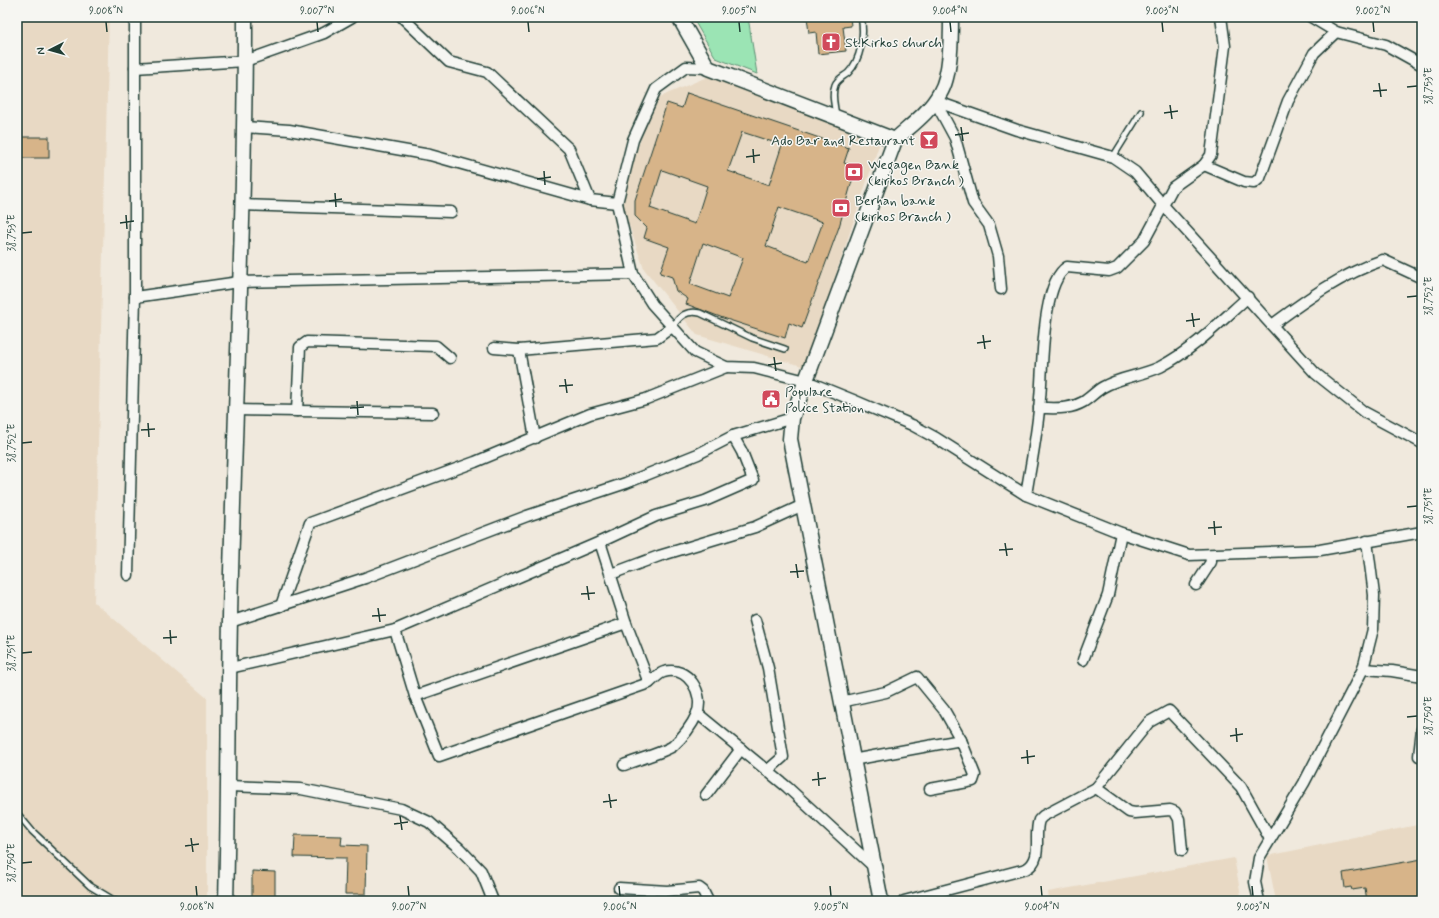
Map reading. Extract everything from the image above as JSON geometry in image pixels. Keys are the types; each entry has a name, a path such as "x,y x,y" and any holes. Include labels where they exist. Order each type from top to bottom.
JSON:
{"street":[{"path":"128,575 135,297 135,17"},
{"path":"226,901 229,786 230,622 244,127 245,17"},
{"path":"135,68 245,61 324,33 352,17"},
{"path":"402,17 449,62 487,72 569,150 590,200"},
{"path":"679,17 708,68"},
{"path":"881,901 852,760 790,439 792,418 895,140 935,101 941,92 951,49 951,17"},
{"path":"1026,495 1039,408 1043,342 1052,291 1062,271 1067,267 1109,271 1117,268 1144,241 1154,226 1173,187 1204,165 1211,155 1225,46 1221,17"},
{"path":"1311,17 1336,32 1386,45 1422,65"},
{"path":"1326,26 1332,17"},
{"path":"1204,165 1244,182 1254,183 1260,178 1288,100 1314,54 1336,32"},
{"path":"895,140 708,68 686,67 656,89 633,140 617,203 633,274 652,304 695,352 726,367 754,368 806,381 912,425 936,438 1026,495 1121,533 1189,556 1320,550 1422,532"},
{"path":"935,101 1017,130 1113,157 1135,172 1163,206 1315,373 1364,412 1420,440"},
{"path":"935,101 955,138 973,203 989,225 998,256 1001,289"},
{"path":"244,127 290,130 430,155 590,200 617,203"},
{"path":"242,205 451,212"},
{"path":"1272,325 1306,299 1361,268 1383,260 1422,278"},
{"path":"135,297 239,282 633,274"},
{"path":"1039,408 1070,408 1084,402 1102,387 1121,380 1142,375 1181,355 1248,298"},
{"path":"494,348 518,350 657,338 672,327"},
{"path":"297,411 300,346 307,342 436,346 450,358"},
{"path":"518,350 535,438"},
{"path":"281,606 310,523 535,438 590,414 646,399 726,367"},
{"path":"236,410 433,413"},
{"path":"230,622 366,578 527,516 626,483 698,454 733,436 792,418"},
{"path":"230,668 395,630 600,542 656,516 705,501 753,480 742,452 733,436"},
{"path":"611,574 659,556 755,527 803,505"},
{"path":"1083,660 1108,595 1121,533"},
{"path":"1259,901 1255,882 1255,871 1259,858 1304,783 1363,669 1373,622 1374,595 1367,541"},
{"path":"600,542 626,623 649,683"},
{"path":"1196,585 1211,562 1210,555"},
{"path":"755,620 768,668 784,757 767,771"},
{"path":"415,696 626,623"},
{"path":"395,630 415,696 440,756 649,683 664,672 678,672 689,678 696,687 698,697 697,713 681,738 671,747 624,765"},
{"path":"1363,669 1392,671 1422,676"},
{"path":"841,702 886,692 917,677 944,710 961,740 976,775 975,780 930,789"},
{"path":"904,901 1026,869 1033,864 1036,858 1039,820 1043,816 1096,788 1149,722 1169,711 1241,787 1270,839"},
{"path":"697,713 788,787 873,866"},
{"path":"1420,756 1422,729"},
{"path":"852,760 961,740"},
{"path":"706,795 741,749"},
{"path":"229,786 301,789 401,809 429,822 459,848 481,871 493,901"},
{"path":"1096,788 1129,812 1135,814 1170,810 1175,812 1179,819 1182,850"},
{"path":"619,888 667,891 699,888 703,891 708,901"}],"lane":[{"path":"837,117 833,93 838,79 848,73 856,60 862,38 861,17"},
{"path":"1113,157 1141,112"},
{"path":"672,327 679,316 691,311 700,313 752,338 784,349"},
{"path":"17,813 32,831 90,886 115,901"}],"shaded area":[{"path":"17,17 109,17 94,602 207,698 207,901 17,901"},
{"path":"714,74 881,139 805,367 697,335 644,269 620,198 655,99"},
{"path":"1422,824 1422,901 1276,901 1267,856"},
{"path":"1234,858 1242,901 1049,901 1048,892"}],"green space":[{"path":"692,17 748,17 757,74 716,58"}],"building":[{"name":"St.Kirkos church","path":"807,17 850,17 851,26 843,27 846,51 818,54 816,32 809,33"},
{"path":"687,93 849,148 844,163 856,167 839,227 802,328 789,323 785,338 723,318 686,304 688,299 676,291 672,277 660,273 669,247 644,238 647,228 635,216 635,200 667,103 682,108","holes":["742,132 782,145 769,185 728,171","662,170 707,186 695,224 650,208","779,207 823,222 808,262 766,246","703,243 743,258 728,298 690,284"]},
{"path":"17,137 49,137 49,158 17,158"},
{"path":"295,835 342,836 341,845 367,846 366,894 345,894 346,858 294,857"},
{"path":"1422,859 1422,901 1367,901 1365,888 1352,890 1351,887 1345,888 1343,873"},
{"path":"252,871 275,872 275,901 252,901"}],"place":[{"name":"St.Kirkos church","path":"831,42"},
{"name":"Ado Bar and Restaurant","path":"929,140"},
{"name":"Wegagen Bank (kirkos Branch )","path":"854,172"},
{"name":"Berhan bank (kirkos Branch )","path":"841,208"},
{"name":"Populare Police Station","path":"771,399"}]}
